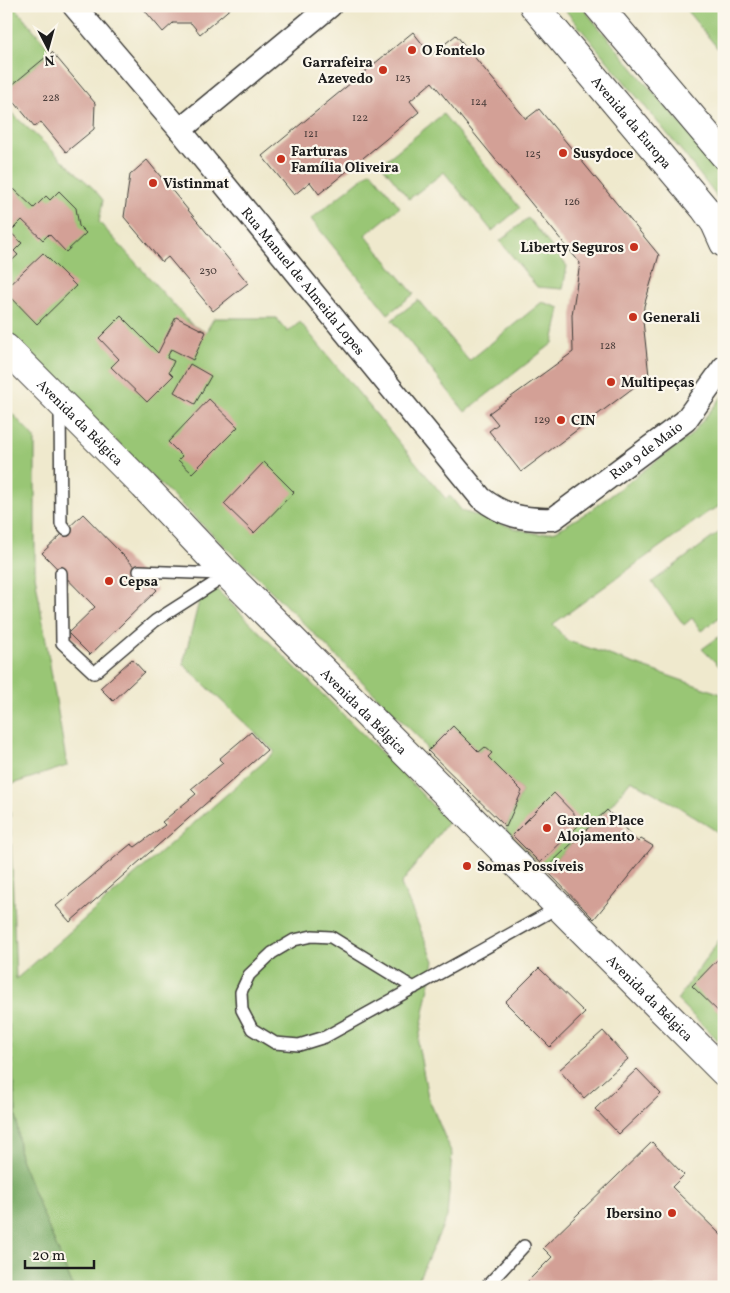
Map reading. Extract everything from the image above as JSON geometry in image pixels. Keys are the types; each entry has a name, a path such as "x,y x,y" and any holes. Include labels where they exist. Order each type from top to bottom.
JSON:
{"main road":[{"name":"Avenida da Europa","path":"534,6 706,209 724,243"},
{"path":"598,6 724,155"},
{"name":"Avenida da Bélgica","path":"6,348 228,574 724,1072"}],"street":[{"name":"Rua Manuel de Almeida Lopes","path":"74,6 180,130 481,498 508,514 527,519 553,519"},
{"path":"180,130 330,6"},
{"name":"Rua 9 de Maio","path":"553,519 685,421 724,367"}],"lane":[{"path":"60,402 63,530"},
{"path":"139,571 228,574"},
{"path":"61,573 62,643 94,674 155,621 228,574"},
{"path":"414,988 331,937 312,936 294,940 272,953 249,975 241,992 242,1010 252,1029 275,1042 299,1045 325,1037 414,988 559,907"},
{"path":"486,1287 524,1246"}],"green space":[{"path":"6,6 14,6 52,52 6,91"},
{"path":"562,6 581,6 652,91 724,172 724,206 684,154"},
{"path":"683,6 724,6 724,56"},
{"path":"6,108 93,188 103,200 99,222 192,325 206,332 214,318 276,318 288,332 300,322 446,499 450,496 462,511 517,529 539,534 556,531 588,512 690,436 724,394 724,504 708,512 553,624 566,640 724,695 724,833 716,831 679,807 631,780 607,810 545,869 508,833 506,827 522,791 488,757 491,753 485,747 479,752 453,726 428,751 419,738 261,581 136,461 6,329"},
{"path":"443,114 520,208 492,231 444,172 409,199 381,164"},
{"path":"371,171 400,207 365,235 414,294 388,314 311,219"},
{"path":"528,218 567,266 563,289 537,287 500,241"},
{"path":"418,300 469,361 542,302 560,308 553,343 465,412 392,320"},
{"path":"6,407 35,438 35,575 67,766 9,785 16,979 275,752 183,664 205,578 402,773 448,822 401,884 434,961 418,1044 428,1097 452,1154 447,1217 418,1280 422,1287 73,1287 20,1159 9,1026 6,1032"},
{"path":"724,529 724,614 701,631 692,618 684,625 652,582"},
{"path":"724,633 724,671 702,649"},
{"path":"724,933 724,1046 677,1000"},
{"path":"9,1024 20,1159 73,1287 6,1287 6,1032"}],"building":[{"path":"141,6 233,6 200,34 191,23 173,23 163,32"},
{"path":"413,32 431,55 456,35 526,119 539,109 659,255 644,306 643,321 649,376 521,472 489,431 498,424 489,413 573,352 572,315 580,263 432,82 410,101 419,112 319,194 310,182 294,195 262,156"},
{"path":"52,52 95,103 94,129 66,152 41,122 35,127 6,92 6,90"},
{"path":"147,160 248,283 213,311 168,257 162,262 124,217 130,175"},
{"path":"14,189 34,208 46,196 50,200 59,191 76,208 79,226 86,233 66,252 49,234 43,240 22,220 10,232 22,243 14,251 18,255 6,266 6,197"},
{"path":"43,253 76,286 37,324 6,292 6,288"},
{"path":"121,316 158,353 176,317 206,332 193,360 171,349 167,358 174,361 169,372 173,376 147,402 111,367 119,359 99,338"},
{"path":"190,364 211,376 195,404 174,392"},
{"path":"209,399 238,427 192,473 178,460 182,456 168,442"},
{"path":"264,462 294,492 254,533 224,504"},
{"name":"Cepsa","path":"83,514 157,590 90,655 68,633 95,607 42,553"},
{"path":"132,659 144,672 113,701 100,688"},
{"path":"453,726 479,752 485,747 492,753 488,757 522,791 506,827 428,751"},
{"path":"251,732 267,750 70,922 56,906 131,844 135,847 165,825 162,822 196,794 191,789 223,763 219,759"},
{"name":"Garden Place Alojamento","path":"554,793 582,822 540,863 512,835"},
{"path":"607,810 638,842 641,839 653,846 594,919 545,869"},
{"path":"724,953 724,1017 692,986"},
{"path":"539,968 585,1013 550,1047 505,1002"},
{"path":"603,1031 628,1059 584,1098 559,1070"},
{"path":"637,1069 661,1094 619,1134 595,1109"},
{"path":"652,1142 684,1175 672,1187 724,1238 724,1287 522,1287 552,1257 543,1248"}],"place":[{"name":"O Fontelo","path":"412,50"},
{"name":"Garrafeira Azevedo","path":"383,70"},
{"name":"Susydoce","path":"563,153"},
{"name":"Farturas Família Oliveira","path":"281,159"},
{"name":"Vistinmat","path":"153,183"},
{"name":"Liberty Seguros","path":"634,247"},
{"name":"Generali","path":"633,317"},
{"name":"Multipeças","path":"611,382"},
{"name":"CIN","path":"561,420"},
{"name":"Cepsa","path":"109,581"},
{"name":"Garden Place Alojamento","path":"547,828"},
{"name":"Somas Possíveis","path":"467,866"},
{"name":"Ibersino","path":"672,1213"}]}
